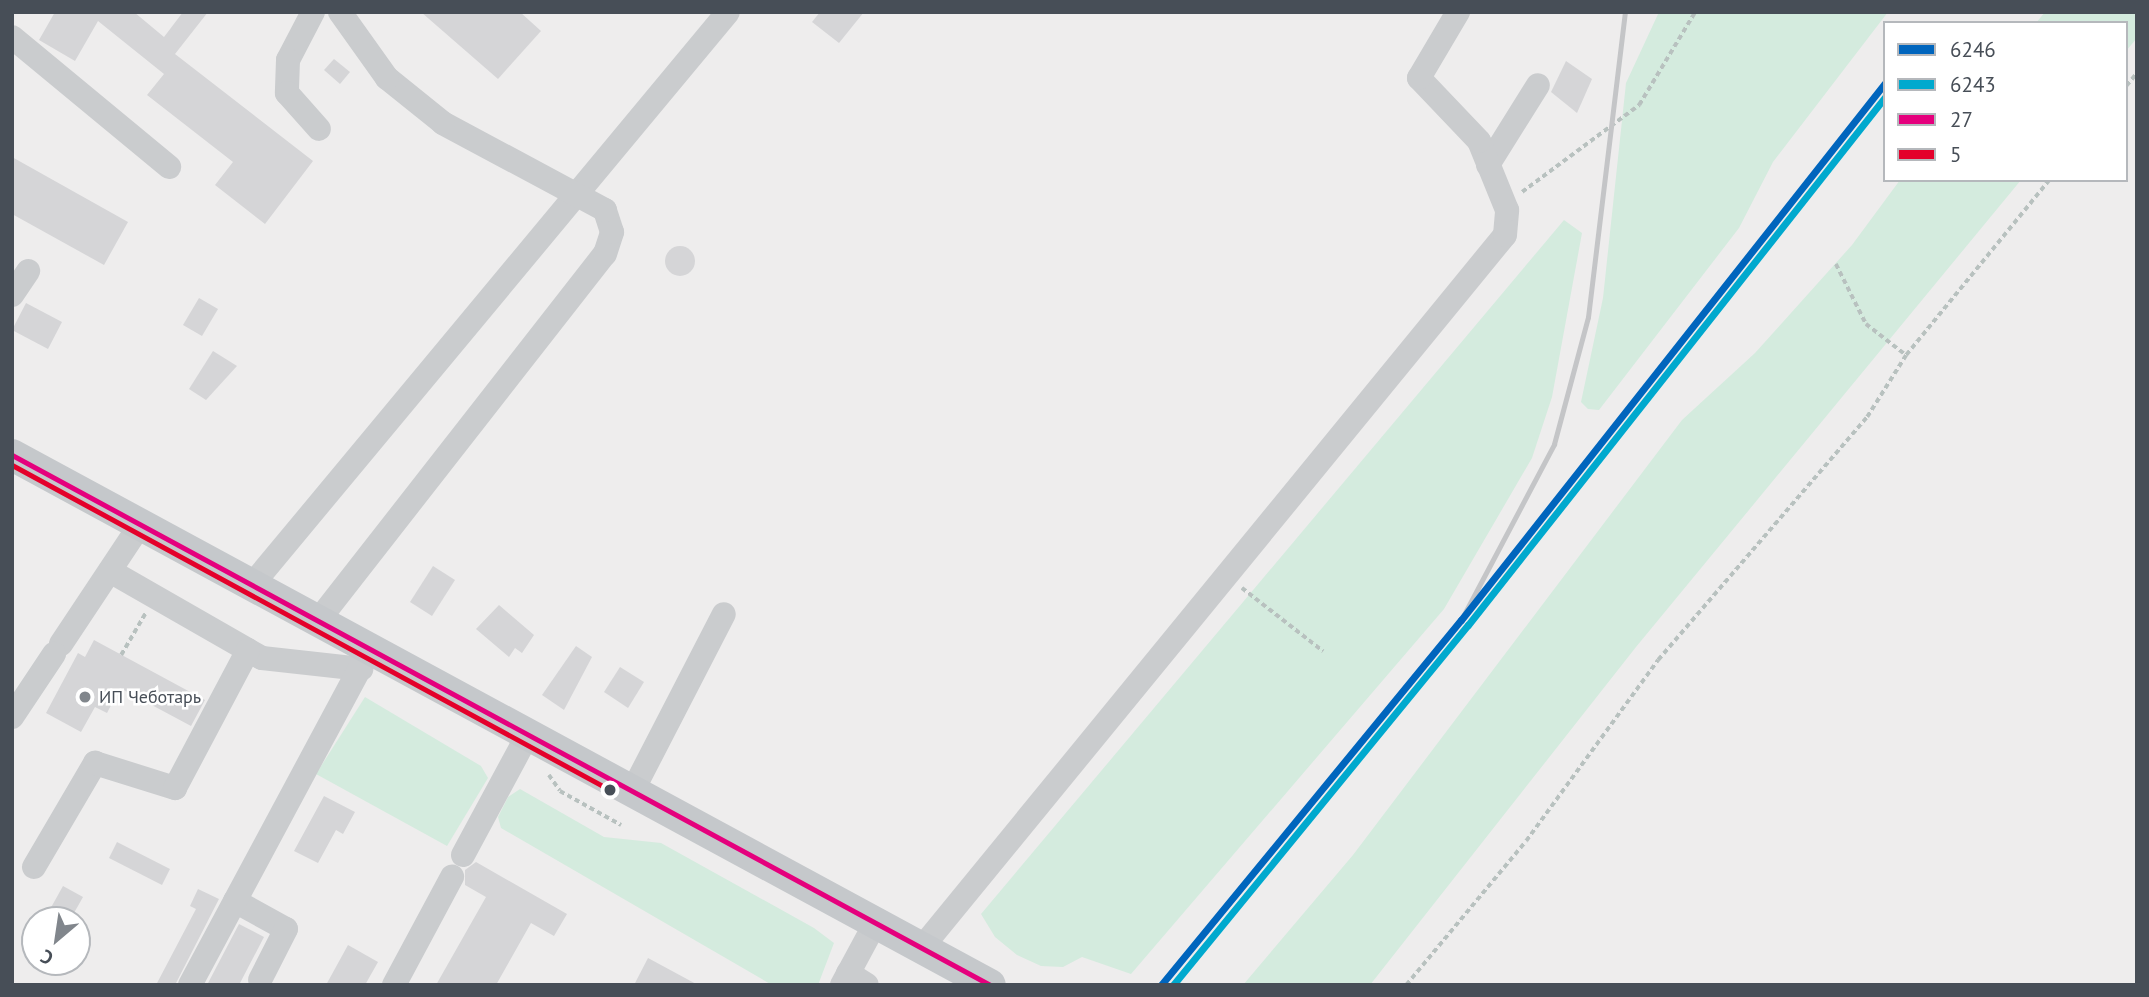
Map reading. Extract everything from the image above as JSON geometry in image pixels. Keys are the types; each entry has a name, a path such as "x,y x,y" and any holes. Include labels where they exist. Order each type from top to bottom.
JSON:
{"main road":[{"path":"12,455 317,622 365,660 527,736 877,920 924,945 970,979"}],"street":[{"path":"313,12 288,60 287,93 319,129"},
{"path":"317,622 605,254 612,232 605,210 443,123 387,78 340,12"},
{"path":"251,586 580,195 728,12"},
{"path":"924,945 1505,235 1507,210 1479,141 1419,78 1458,12"},
{"path":"12,37 169,167"},
{"path":"1488,164 1538,85"},
{"path":"12,295 28,271"},
{"path":"12,717 140,525"},
{"path":"110,571 262,658 365,660 190,985"},
{"path":"632,792 724,614"},
{"path":"34,867 95,763 175,788 248,650"},
{"path":"463,855 527,736"},
{"path":"394,985 452,877"},
{"path":"235,901 286,929 260,980"},
{"path":"852,981 877,920"}],"path":[{"path":"1507,210 1531,180 1611,131 1639,105 1655,73 1695,12"},
{"path":"1406,985 1526,841 1575,766 1667,650 1867,417 1906,355 2047,182"},
{"path":"1836,264 1866,324 1906,355"},
{"path":"1227,575 1323,651"},
{"path":"121,655 155,597"}],"green space":[{"path":"1659,12 1888,12 1773,162 1739,228 1599,410 1588,409 1581,402 1603,298 1626,83"},
{"path":"2045,12 2137,12 2137,38 2128,49 2128,21 2038,21"},
{"path":"1899,182 2019,182 1636,647 1370,985 1243,985 1353,855 1682,420 1755,353 1852,245"},
{"path":"1564,220 1582,233 1552,397 1532,458 1444,609 1131,974 1082,957 1063,967 1041,966 1017,955 995,937 981,914"},
{"path":"365,697 481,766 488,778 447,846 316,774"},
{"path":"520,789 604,837 661,843 814,928 834,943 818,985 772,985 501,828 498,817 508,797"}],"building":[{"path":"55,12 134,12 164,37 183,12 208,12 175,54 313,161 265,224 215,185 233,162 147,95 164,74 98,21 75,61 39,40"},
{"path":"421,12 520,12 541,31 498,79"},
{"path":"820,12 864,12 839,43 812,22"},
{"path":"334,59 350,72 340,84 324,70"},
{"path":"1566,61 1592,79 1577,113 1551,92"},
{"path":"12,157 128,222 104,265 12,214"},
{"path":"680,246 691,250 695,261 691,272 680,276 669,272 665,261 669,250"},
{"path":"199,298 218,309 202,336 183,325"},
{"path":"26,303 62,322 48,349 12,330"},
{"path":"213,351 237,366 206,400 189,389"},
{"path":"433,566 455,580 432,616 410,602"},
{"path":"499,605 534,635 522,653 515,648 509,657 476,629"},
{"path":"94,640 205,700 191,726 120,688 107,713 95,707 81,732 46,713 78,653 85,657"},
{"path":"576,646 592,657 564,710 542,695"},
{"path":"620,667 644,682 628,708 604,692"},
{"path":"324,796 355,812 343,834 336,830 318,863 294,851"},
{"path":"117,842 170,869 162,885 109,858"},
{"path":"476,862 567,914 554,936 531,923 496,985 436,985 486,897 465,885 465,870"},
{"path":"63,886 83,897 78,906 52,906"},
{"path":"198,889 219,899 175,985 156,985 196,909 190,906"},
{"path":"239,924 264,937 239,985 207,985"},
{"path":"348,945 378,962 365,985 326,985"},
{"path":"648,958 698,985 634,985"}],"railway":[{"path":"1461,620 1554,444 1588,317 1625,12"}],"transit line":[{"name":"6246","path":"1161,985 1461,620 1883,86"},
{"name":"6243","path":"1173,985 1468,625 1883,100"},
{"name":"27","path":"12,455 990,985"},
{"name":"5","path":"12,465 610,790"}],"place":[{"name":"ИП Чеботарь","path":"85,697"}]}
